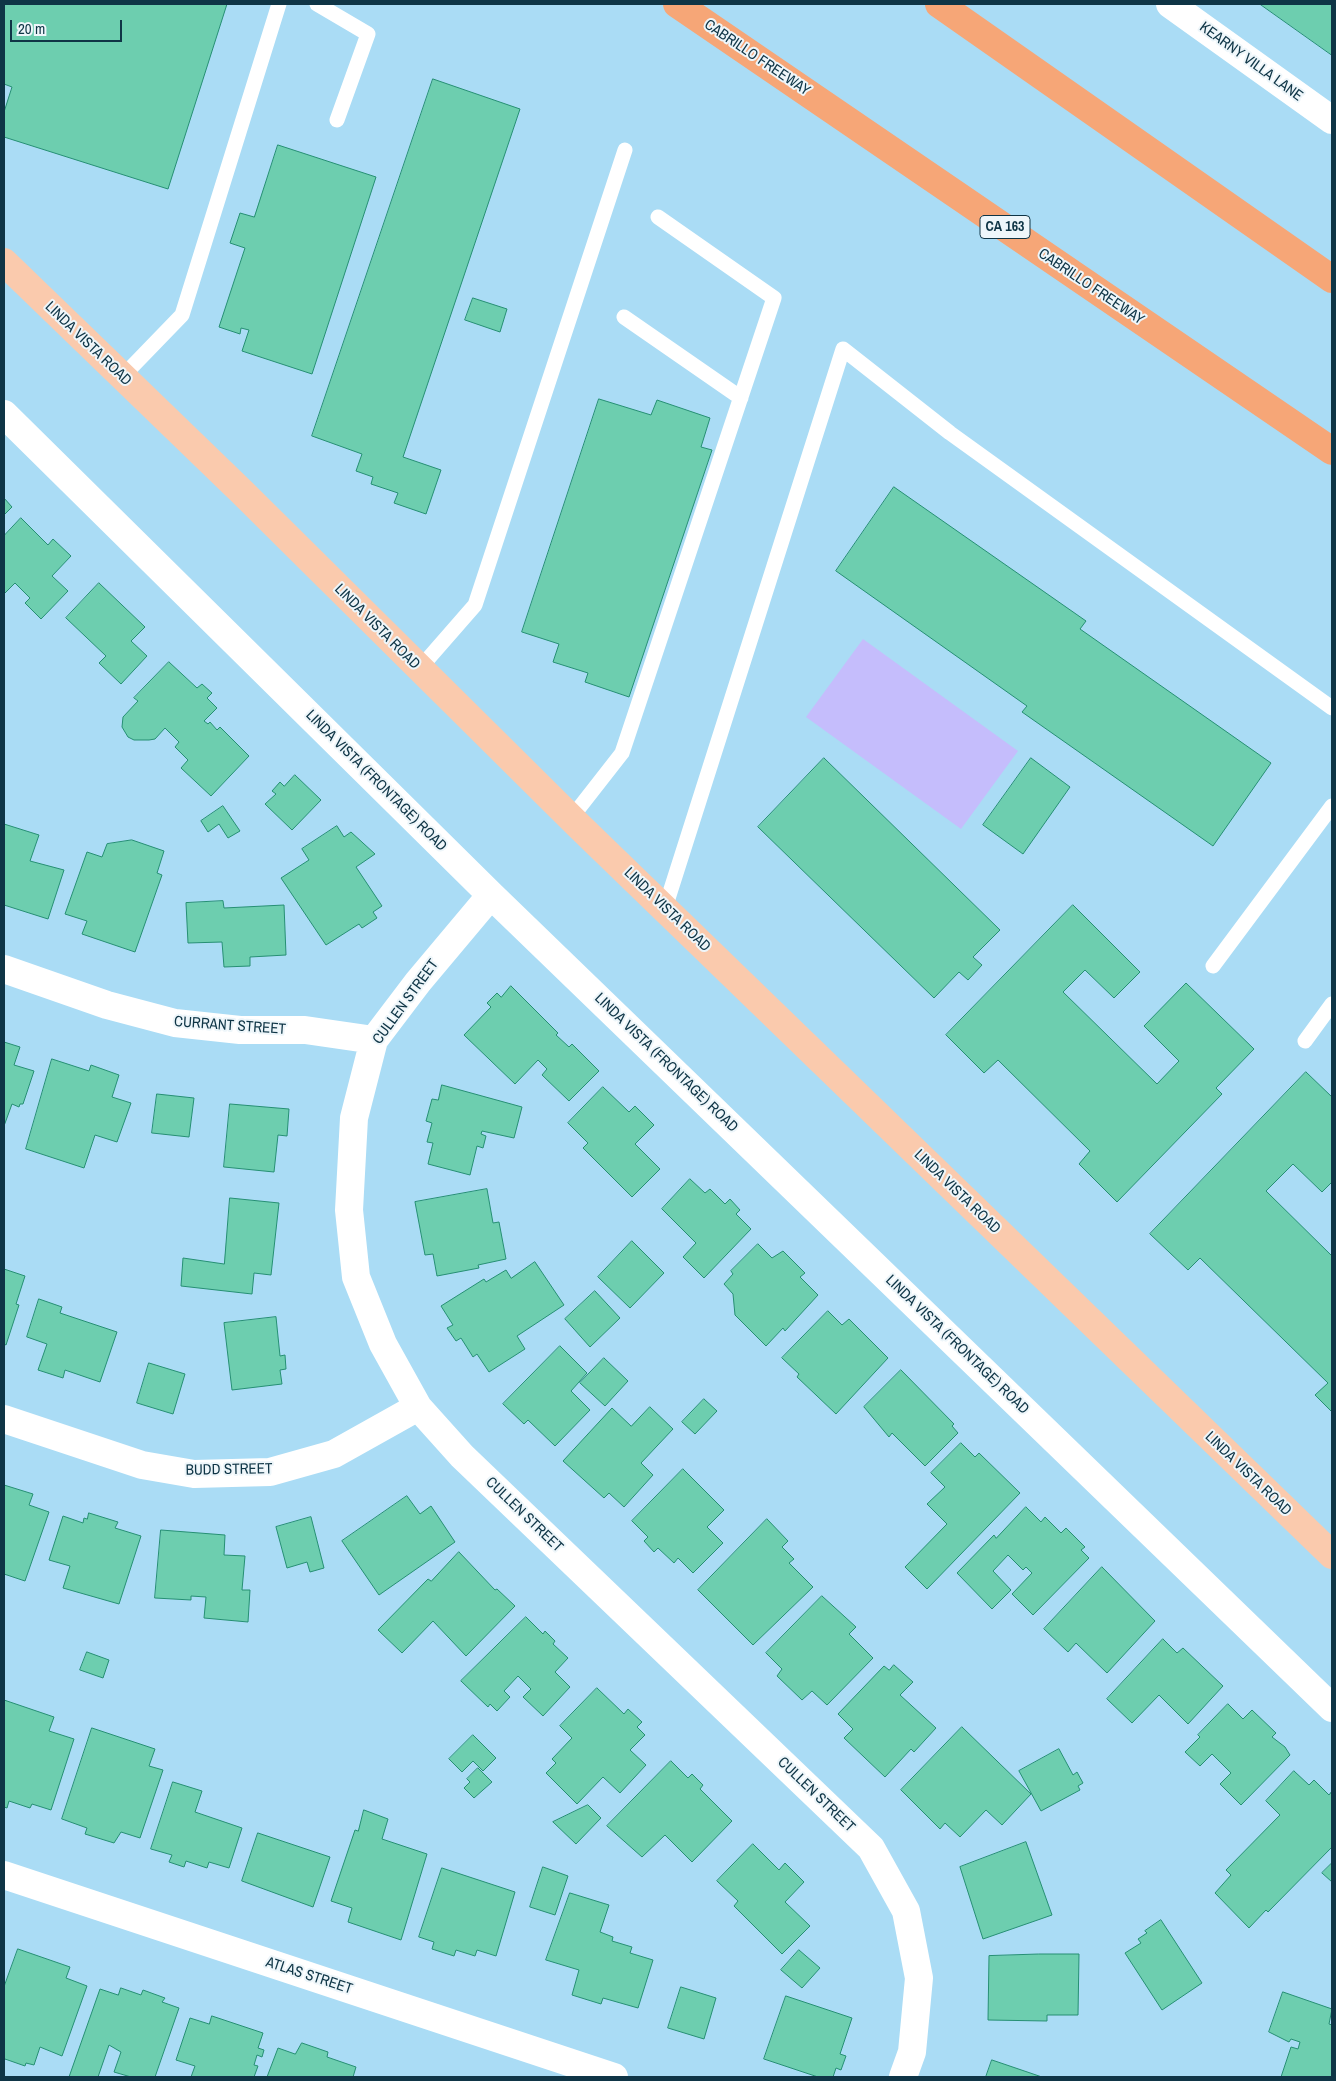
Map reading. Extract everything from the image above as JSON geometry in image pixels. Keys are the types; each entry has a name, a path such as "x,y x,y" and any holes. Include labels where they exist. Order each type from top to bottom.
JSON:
{"highway":[{"name":"CABRILLO FREEWAY","path":"677,4 1332,451"},
{"path":"939,4 1332,279"}],"main road":[{"name":"LINDA VISTA ROAD","path":"4,262 665,908 1332,1555"}],"street":[{"name":"KEARNY VILLA LANE","path":"1170,4 1332,120"},
{"name":"LINDA VISTA (FRONTAGE) ROAD","path":"4,414 492,895 1332,1708"},
{"name":"CULLEN STREET","path":"492,895 418,982 374,1040 354,1118 349,1210 356,1277 383,1344 418,1407 462,1456 871,1848 906,1911 919,1978 912,2052 903,2077"},
{"name":"CURRANT STREET","path":"4,969 107,1004 176,1024 240,1030 305,1030 374,1040"},
{"name":"BUDD STREET","path":"4,1419 142,1465 204,1474 270,1472 334,1454 418,1407"},
{"name":"ATLAS STREET","path":"4,1875 614,2077"}],"lane":[{"path":"122,377 182,315 279,4"},
{"path":"317,4 368,34 337,120"},
{"path":"420,668 475,605 625,150"},
{"path":"572,817 622,753 774,298 658,218"},
{"path":"624,317 741,398"},
{"path":"665,908 843,349 950,433 1332,708"},
{"path":"1213,966 1332,806"},
{"path":"1304,1041 1332,1004"}],"shaded area":[{"path":"863,639 1018,751 961,829 806,717"}],"building":[{"path":"4,4 227,4 168,189 4,137 4,112 12,87 4,84"},
{"path":"1260,4 1332,4 1332,55"},
{"path":"433,79 520,109 403,457 441,470 426,514 394,503 398,493 371,484 373,477 356,471 362,454 312,436"},
{"path":"278,145 376,177 312,374 242,351 249,330 241,328 240,334 219,327 245,248 230,243 240,213 254,217"},
{"path":"473,298 507,309 500,332 465,320"},
{"path":"599,399 651,415 657,400 710,418 701,447 712,450 629,697 585,682 588,673 553,662 559,644 522,632"},
{"path":"894,487 1086,621 1080,629 1271,763 1213,846 1022,712 1027,706 836,571"},
{"path":"4,498 12,507 4,515"},
{"path":"21,518 48,545 53,539 71,556 52,576 68,591 41,619 25,603 30,598 15,583 4,594 4,536"},
{"path":"99,583 145,627 131,641 147,656 121,684 99,663 106,656 66,618"},
{"path":"169,662 197,688 202,684 212,693 207,698 217,708 204,721 208,724 210,722 217,730 220,727 249,756 211,796 181,768 188,760 175,747 179,742 165,728 155,739 134,740 128,737 122,727 123,717 138,701 134,698"},
{"path":"824,758 1000,930 973,957 982,965 968,980 959,972 934,998 758,827"},
{"path":"1031,758 1070,787 1023,854 983,825"},
{"path":"295,775 321,800 292,830 265,804 276,794 272,791 280,782 284,786"},
{"path":"223,806 240,831 228,838 219,824 208,832 201,821"},
{"path":"4,824 39,835 30,861 64,870 48,919 4,905"},
{"path":"337,826 344,837 351,832 375,854 356,867 382,906 373,912 377,918 362,928 359,924 326,945 281,878 309,860 302,849"},
{"path":"132,840 164,851 157,873 162,875 135,952 82,934 87,921 65,914 87,852 102,857 107,844"},
{"path":"223,901 224,908 284,905 286,955 250,957 250,966 224,967 222,942 188,943 186,903"},
{"path":"1073,905 1140,972 1114,998 1085,970 1063,992 1157,1084 1179,1061 1144,1026 1186,983 1254,1049 1216,1088 1222,1094 1117,1202 1079,1164 1090,1151 998,1060 984,1073 946,1035"},
{"path":"511,986 558,1033 556,1035 569,1047 572,1044 599,1071 569,1101 542,1075 547,1069 538,1060 515,1084 464,1035 491,1007 487,1003 497,993 501,997"},
{"path":"4,1042 20,1047 14,1065 34,1071 23,1104 20,1104 19,1107 12,1104 4,1126"},
{"path":"52,1059 89,1071 91,1065 119,1075 112,1097 131,1103 117,1142 95,1135 84,1168 26,1149"},
{"path":"1306,1072 1332,1097 1332,1182 1322,1192 1293,1164 1266,1191 1332,1256 1332,1412 1315,1395 1328,1383 1200,1258 1188,1270 1150,1234"},
{"path":"442,1085 522,1107 514,1138 482,1131 481,1134 486,1136 483,1148 477,1146 470,1175 428,1164 433,1143 427,1142 432,1123 426,1121 432,1099 438,1100"},
{"path":"603,1087 629,1112 635,1106 654,1125 635,1144 660,1169 632,1197 583,1148 588,1143 568,1123"},
{"path":"157,1094 194,1098 189,1137 152,1133"},
{"path":"230,1104 289,1109 287,1136 278,1135 274,1172 224,1167"},
{"path":"690,1179 705,1193 710,1189 725,1204 730,1199 740,1210 736,1214 751,1229 704,1278 683,1257 696,1243 662,1209"},
{"path":"487,1189 493,1223 499,1222 506,1259 478,1265 479,1268 437,1276 433,1254 425,1255 415,1202"},
{"path":"230,1198 279,1203 271,1275 254,1273 252,1294 181,1286 183,1258 224,1264"},
{"path":"632,1241 664,1273 630,1308 598,1277"},
{"path":"758,1244 772,1258 783,1251 805,1273 800,1277 818,1295 785,1331 783,1328 766,1346 735,1315 733,1294 724,1284 733,1274 731,1271"},
{"path":"535,1262 564,1305 517,1336 525,1349 489,1372 477,1354 473,1357 461,1338 456,1341 447,1328 453,1325 441,1306 484,1279 486,1282 506,1270 511,1278"},
{"path":"4,1269 25,1276 16,1304 19,1305 6,1345 4,1344"},
{"path":"595,1291 620,1318 590,1347 565,1319"},
{"path":"39,1299 62,1307 60,1313 117,1332 100,1382 65,1370 63,1378 38,1370 47,1344 27,1337"},
{"path":"828,1311 842,1325 849,1319 888,1358 836,1414 797,1377 799,1374 782,1358"},
{"path":"276,1317 280,1356 285,1355 286,1369 280,1370 282,1384 232,1390 224,1323"},
{"path":"560,1346 587,1373 571,1391 590,1410 555,1446 528,1420 524,1424 503,1404"},
{"path":"604,1358 628,1381 605,1406 580,1383"},
{"path":"149,1363 185,1374 173,1414 137,1403"},
{"path":"901,1370 954,1424 952,1426 958,1433 925,1466 892,1433 889,1437 864,1407"},
{"path":"704,1399 717,1411 695,1434 682,1422"},
{"path":"650,1407 673,1429 641,1463 653,1475 624,1507 609,1493 604,1498 563,1461 612,1408 631,1426"},
{"path":"961,1443 975,1457 979,1453 1020,1493 927,1589 905,1567 947,1524 927,1504 945,1487 931,1473"},
{"path":"683,1469 724,1510 707,1527 723,1543 693,1573 678,1558 674,1563 658,1548 654,1552 644,1541 648,1537 632,1521"},
{"path":"4,1485 33,1494 29,1505 49,1512 25,1581 4,1574"},
{"path":"407,1496 420,1514 431,1506 455,1542 379,1595 342,1541"},
{"path":"1026,1507 1041,1522 1045,1517 1061,1533 1066,1528 1085,1547 1081,1550 1089,1558 1033,1615 1012,1594 1032,1573 1026,1567 1023,1570 1008,1555 993,1571 1011,1590 992,1609 957,1573 994,1535 996,1538"},
{"path":"89,1513 118,1522 115,1528 141,1536 119,1604 63,1588 70,1566 49,1560 63,1516 83,1523 84,1518 87,1519"},
{"path":"311,1517 324,1568 310,1572 307,1562 287,1568 276,1527"},
{"path":"767,1519 788,1541 782,1547 794,1559 789,1563 813,1587 753,1645 698,1590"},
{"path":"161,1530 225,1535 224,1555 245,1556 242,1590 250,1590 248,1622 204,1618 206,1597 191,1596 191,1600 155,1598"},
{"path":"459,1552 495,1590 497,1589 515,1606 466,1656 433,1621 402,1653 378,1630 428,1579 431,1581"},
{"path":"1102,1567 1155,1621 1107,1673 1076,1643 1068,1652 1044,1629"},
{"path":"822,1596 856,1627 849,1634 873,1658 827,1705 812,1691 802,1700 777,1676 782,1669 766,1653"},
{"path":"526,1617 543,1634 545,1631 555,1641 553,1644 568,1658 555,1672 570,1687 543,1716 523,1697 531,1689 518,1676 504,1691 510,1697 497,1711 490,1704 488,1707 461,1681"},
{"path":"1163,1639 1177,1653 1183,1648 1223,1686 1188,1724 1159,1695 1132,1723 1107,1699"},
{"path":"87,1652 109,1660 103,1678 80,1670"},
{"path":"894,1665 913,1682 900,1695 936,1728 914,1752 911,1749 885,1777 844,1738 853,1729 838,1714 884,1666 889,1670"},
{"path":"597,1688 624,1714 628,1709 642,1722 637,1727 645,1735 630,1750 646,1765 620,1793 603,1777 577,1804 546,1773 556,1763 552,1759 572,1738 560,1726"},
{"path":"4,1700 54,1717 49,1731 74,1739 51,1810 32,1804 30,1808 9,1801 7,1808 4,1807"},
{"path":"1228,1704 1243,1719 1252,1710 1276,1733 1272,1737 1285,1747 1290,1755 1241,1805 1220,1784 1231,1773 1212,1754 1200,1766 1185,1752 1200,1737 1198,1735"},
{"path":"962,1727 1031,1794 1002,1825 986,1810 960,1837 945,1823 940,1829 901,1790"},
{"path":"92,1728 155,1749 149,1766 163,1770 140,1838 121,1832 114,1843 85,1834 87,1828 62,1819"},
{"path":"473,1735 496,1758 483,1771 473,1761 462,1772 449,1759"},
{"path":"1059,1749 1073,1775 1077,1772 1083,1783 1078,1786 1080,1790 1041,1811 1019,1771"},
{"path":"671,1761 688,1778 692,1774 703,1785 700,1789 732,1821 692,1862 665,1835 642,1857 607,1826"},
{"path":"478,1768 492,1782 474,1798 464,1788 470,1782 467,1779"},
{"path":"1294,1771 1309,1785 1314,1780 1329,1795 1332,1791 1332,1847 1268,1912 1266,1910 1249,1928 1215,1893 1231,1875 1226,1870 1280,1815 1266,1801"},
{"path":"173,1782 202,1791 195,1812 242,1828 229,1868 209,1862 207,1868 186,1861 184,1867 169,1862 172,1855 151,1849"},
{"path":"588,1805 601,1818 576,1844 553,1822"},
{"path":"364,1810 388,1819 382,1839 427,1854 401,1940 348,1922 352,1908 331,1901 355,1830 358,1831"},
{"path":"258,1833 330,1857 313,1907 242,1881"},
{"path":"1026,1842 1052,1915 983,1939 960,1867"},
{"path":"753,1844 779,1870 785,1863 804,1882 785,1902 810,1926 782,1954 734,1906 738,1901 717,1881"},
{"path":"1332,1863 1332,1882 1322,1873"},
{"path":"543,1867 568,1876 555,1915 530,1907"},
{"path":"442,1868 515,1892 496,1956 477,1950 475,1956 456,1950 454,1956 432,1949 434,1942 419,1937"},
{"path":"570,1893 609,1905 600,1932 613,1937 612,1941 632,1947 630,1953 653,1960 638,2008 603,1998 601,2004 572,1995 579,1970 546,1960"},
{"path":"1161,1920 1202,1983 1162,2010 1125,1953 1141,1943 1138,1939 1147,1933 1145,1931"},
{"path":"18,1949 70,1967 66,1978 87,1986 62,2056 40,2047 34,2065 26,2063 25,2066 5,2059 4,2062 4,1987"},
{"path":"799,1950 820,1968 802,1988 781,1970"},
{"path":"1079,1954 1078,2015 1047,2015 1047,2021 988,2020 989,1956"},
{"path":"681,1987 716,1998 704,2039 668,2028"},
{"path":"121,1988 141,1995 143,1990 165,1998 162,2002 179,2008 155,2077 131,2077 114,2072 121,2052 109,2045 98,2077 69,2077 100,1989 118,1995"},
{"path":"1283,1992 1332,2009 1329,2024 1332,2025 1332,2077 1281,2077 1291,2047 1298,2049 1300,2042 1291,2039 1289,2042 1269,2032"},
{"path":"786,1996 852,2018 840,2054 846,2056 841,2070 836,2068 833,2077 818,2077 764,2059"},
{"path":"212,2016 263,2033 258,2048 264,2050 262,2057 257,2055 254,2065 258,2066 254,2077 191,2077 195,2066 176,2060 190,2018 209,2024"},
{"path":"302,2043 328,2052 327,2057 356,2067 353,2077 267,2077 278,2048 295,2054"},
{"path":"992,2060 1042,2077 986,2077"}]}
